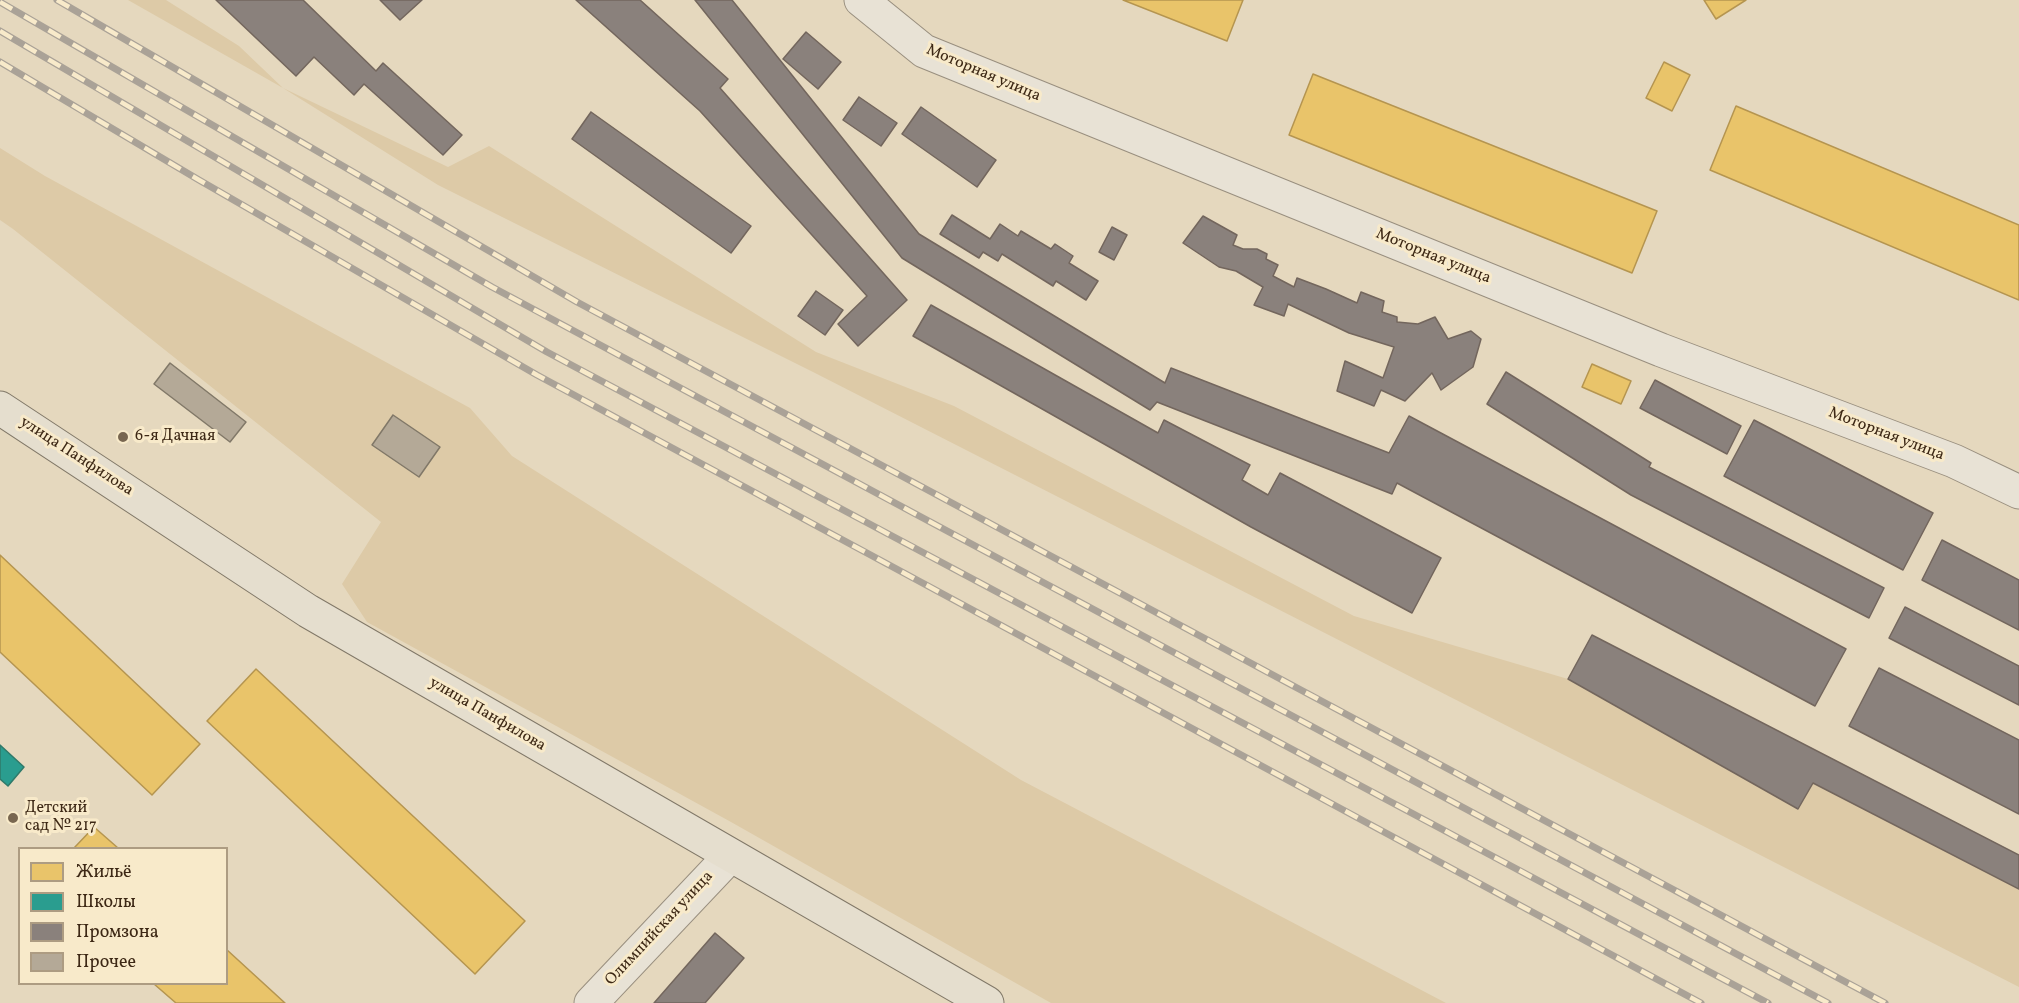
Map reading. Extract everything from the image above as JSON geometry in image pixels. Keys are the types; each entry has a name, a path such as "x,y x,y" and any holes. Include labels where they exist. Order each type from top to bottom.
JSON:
{"main road":[{"name":"улица Панфилова","path":"0,408 308,611 987,1003"}],"street":[{"name":"Моторная улица","path":"861,0 924,51 1650,345 1954,460 2019,492"},
{"name":"Олимпийская улица","path":"591,1003 730,856"}],"shaded area":[{"path":"128,0 166,0 239,46 283,88"},
{"path":"283,88 448,167 489,146 816,352 954,406 1354,616 1568,679 1798,809 1813,783 2019,889 2019,987 815,373 438,185"},
{"path":"0,148 45,176 470,408 512,456 1021,780 1446,1003 1051,1003 731,822 367,622 342,584 381,522 0,220"}],"building: Жильё":[{"path":"1123,0 1243,0 1227,41"},
{"path":"1704,0 1746,0 1716,19"},
{"path":"1664,62 1690,75 1672,111 1646,98"},
{"path":"1313,74 1657,211 1632,273 1289,135"},
{"path":"1736,106 2019,225 2019,300 1710,170"},
{"path":"1592,364 1631,381 1621,404 1582,387"},
{"path":"0,555 200,744 152,795 0,652"},
{"path":"256,669 525,921 475,974 207,721"},
{"path":"94,827 117,847 75,847"},
{"path":"228,951 285,1003 176,1003 155,985 228,985"}],"building: Школы":[{"path":"0,745 24,767 8,786 0,779"}],"building: Промзона":[{"path":"216,0 303,0 376,71 383,63 462,135 443,155 364,84 354,95 314,57 296,76"},
{"path":"380,0 422,0 400,20"},
{"path":"576,0 640,0 728,79 720,88 907,300 858,346 838,324 867,296 700,111"},
{"path":"695,0 732,0 919,234 1165,383 1171,368 1389,453 1409,416 1846,649 1815,706 1397,483 1392,494 1157,402 1150,410 902,258"},
{"path":"806,32 841,62 818,89 783,59"},
{"path":"859,97 897,123 881,146 843,120"},
{"path":"921,107 996,160 977,187 902,134"},
{"path":"591,112 751,226 731,253 572,139"},
{"path":"952,215 990,239 1000,224 1018,236 1021,231 1051,249 1055,244 1073,256 1069,263 1098,281 1086,300 1056,281 1053,286 1002,254 998,261 983,252 979,258 940,234"},
{"path":"1203,216 1237,235 1233,245 1243,249 1257,249 1267,254 1266,259 1278,265 1273,276 1294,287 1297,278 1357,303 1361,292 1384,301 1382,312 1397,317 1397,322 1418,324 1435,317 1448,339 1471,331 1481,339 1473,367 1441,390 1432,373 1405,401 1381,390 1374,406 1337,391 1345,361 1383,378 1394,347 1349,333 1288,304 1284,316 1254,305 1263,287 1236,271 1219,267 1183,243"},
{"path":"1112,227 1127,235 1114,260 1099,252"},
{"path":"816,291 843,310 825,335 798,316"},
{"path":"931,305 1158,433 1164,420 1250,465 1242,480 1268,495 1280,473 1441,558 1412,613 1251,527 913,336"},
{"path":"1506,372 1651,463 1649,467 1884,588 1869,618 1631,495 1487,404"},
{"path":"1655,380 1741,426 1727,454 1640,408"},
{"path":"1754,420 1933,513 1903,570 1724,476"},
{"path":"1942,540 2019,580 2019,630 1922,580"},
{"path":"1905,607 2019,666 2019,705 1889,638"},
{"path":"1592,635 2019,855 2019,889 1813,783 1798,809 1568,679"},
{"path":"1879,668 2019,740 2019,814 1849,726"},
{"path":"715,933 744,958 705,1003 654,1003"}],"building: Прочее":[{"path":"170,363 246,422 230,442 154,384"},
{"path":"393,415 440,447 419,477 372,445"}],"railway":[{"path":"57,0 577,302 1885,1003"},
{"path":"0,2 492,287 1828,1003"},
{"path":"0,31 547,352 1768,1003"},
{"path":"0,62 537,375 1701,1003"}],"place":[{"name":"6-я Дачная","path":"123,437"},
{"name":"Детский сад № 217","path":"13,818"}]}
